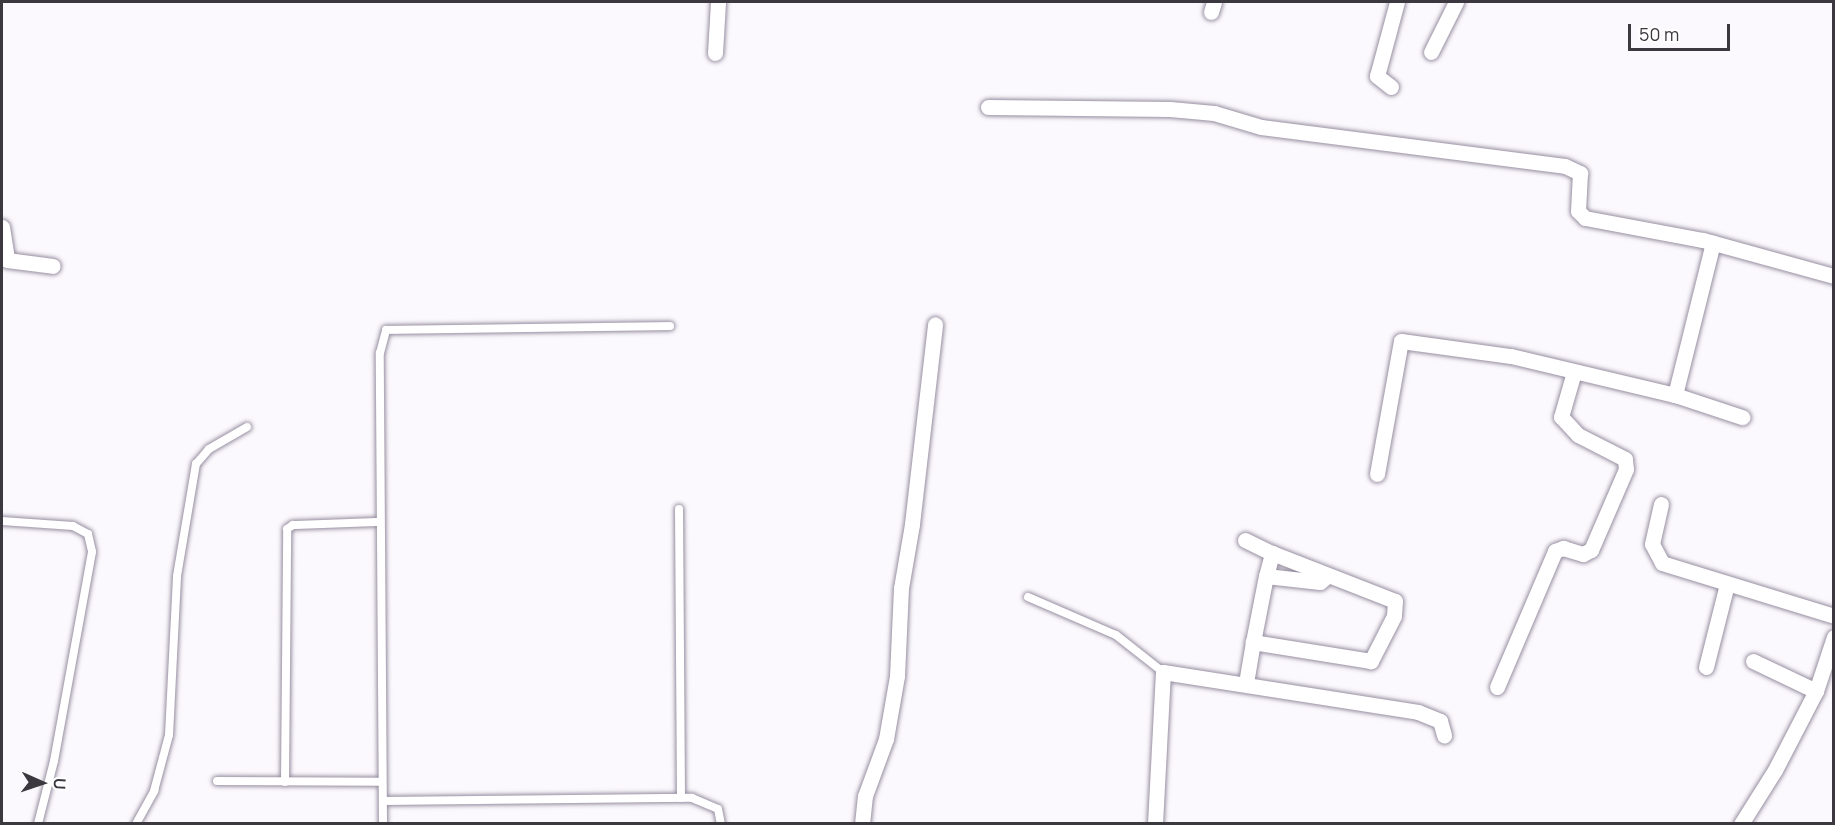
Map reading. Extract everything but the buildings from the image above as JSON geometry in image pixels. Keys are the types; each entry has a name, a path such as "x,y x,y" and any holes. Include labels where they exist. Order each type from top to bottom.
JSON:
{"street":[{"path":"715,52 718,2"},
{"path":"1391,87 1377,76 1397,2"},
{"path":"1431,52 1456,2"},
{"path":"988,107 1170,109 1214,113 1261,127 1566,166 1580,173 1580,216 1713,243 1833,276"},
{"path":"2,226 7,260 53,266"},
{"path":"1675,395 1713,243"},
{"path":"862,824 865,796 886,739 897,676 901,588 912,524 934,324"},
{"path":"1377,474 1401,341 1511,356 1675,395 1742,417"},
{"path":"1497,687 1555,551 1563,548 1583,554 1591,550 1626,469 1625,459 1578,435 1561,417 1574,372"},
{"path":"1661,504 1652,544 1662,563 1833,616"},
{"path":"1245,540 1327,576 1395,601 1394,616 1371,661 1253,642"},
{"path":"1246,683 1272,553"},
{"path":"1266,576 1320,582 1327,576"},
{"path":"1706,667 1727,584"},
{"path":"1741,824 1775,770 1823,683 1833,637"},
{"path":"1753,661 1823,683"},
{"path":"1155,824 1163,672 1246,683 1418,712 1440,721 1444,735"}],"lane":[{"path":"382,824 380,353 386,330 670,326"},
{"path":"136,824 154,791 169,735 177,576 196,464 209,449 247,427"},
{"path":"679,509 681,798"},
{"path":"2,521 73,526 88,534 92,552 54,760 38,824"},
{"path":"285,782 287,529 292,525 379,522"},
{"path":"1028,597 1116,635 1163,672"},
{"path":"217,782 381,782"},
{"path":"383,801 692,798 718,809 721,824"}]}
